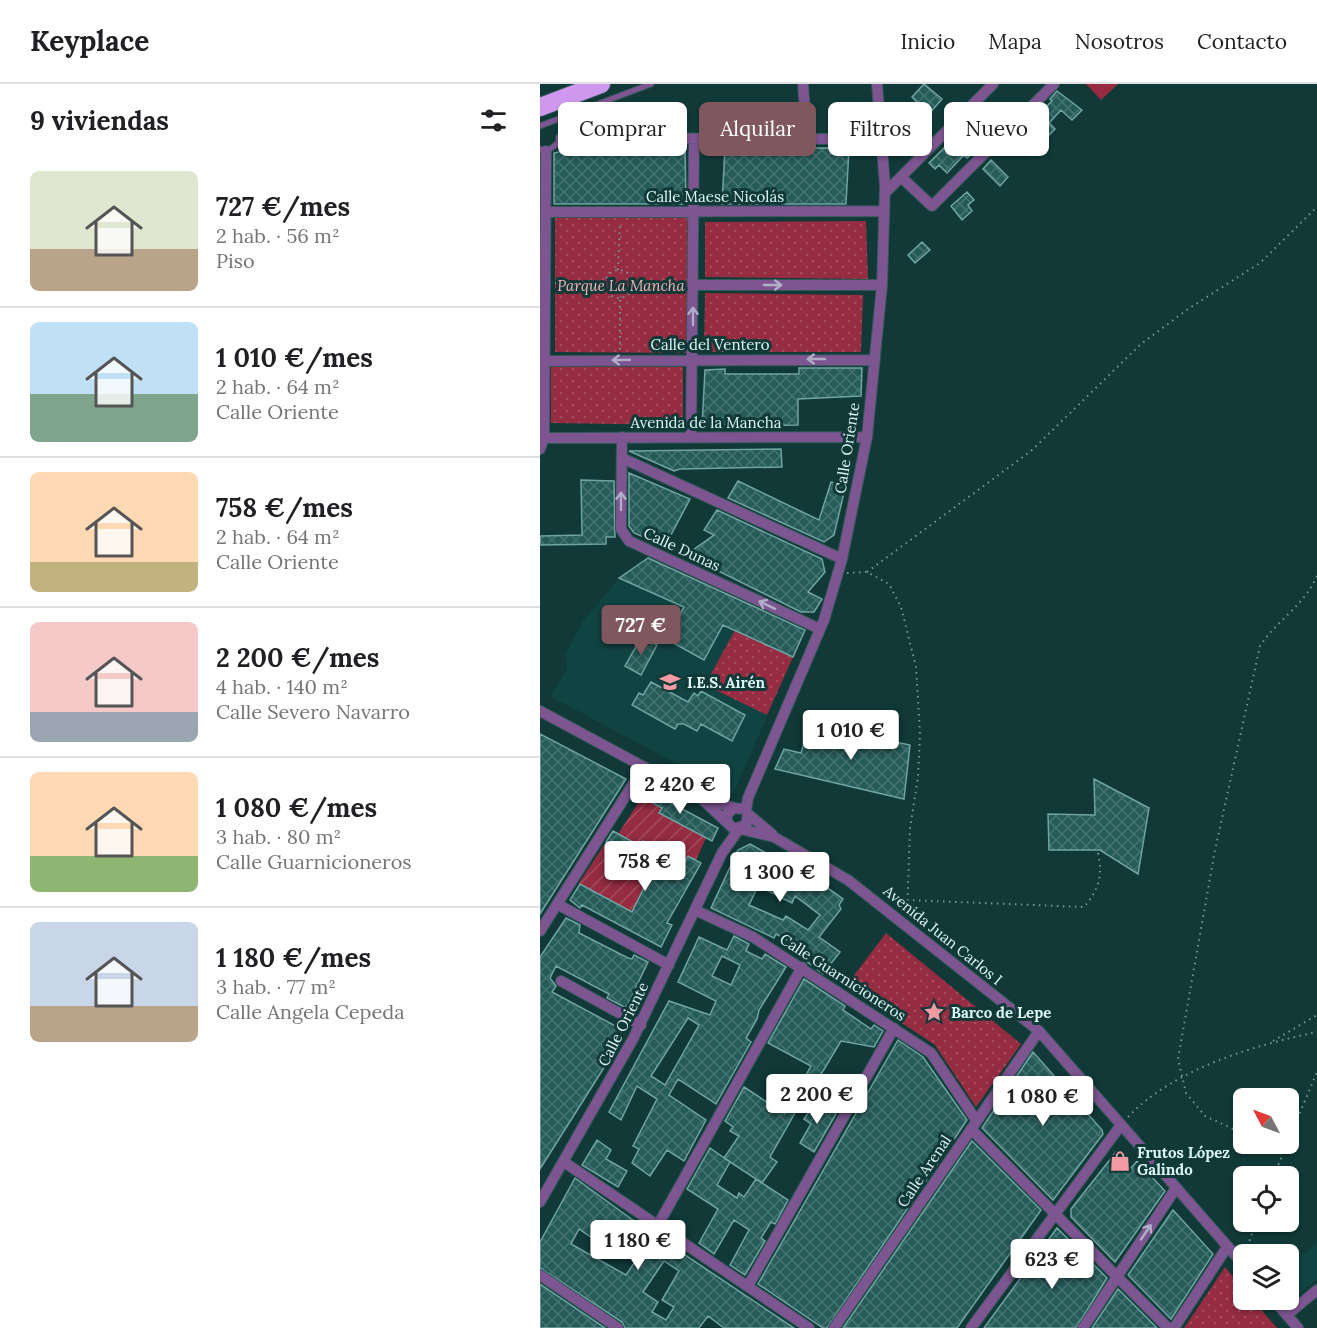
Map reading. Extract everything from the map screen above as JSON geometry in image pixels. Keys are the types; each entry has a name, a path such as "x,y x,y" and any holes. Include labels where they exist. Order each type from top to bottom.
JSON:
{"highway":[{"path":"540,107 601,84"}],"street":[{"path":"803,84 804,102"},
{"name":"Calle Oriente","path":"877,84 879,102"},
{"path":"885,193 993,84"},
{"path":"901,177 932,206 1054,84"},
{"path":"687,139 699,139"},
{"path":"691,437 694,139"},
{"path":"541,445 546,212 543,150"},
{"name":"Calle Oriente","path":"747,813 748,798 820,629 842,559 867,437 875,360 882,285 885,211 883,156"},
{"name":"Calle Maese Nicolás","path":"546,212 885,211"},
{"path":"693,285 882,285"},
{"name":"Calle del Ventero","path":"544,367 621,360 875,360"},
{"name":"Avenida de la Mancha","path":"541,445 622,437 867,437"},
{"name":"Calle Dunas","path":"622,437 621,529 629,541 820,629"},
{"path":"622,458 842,559"},
{"path":"540,711 696,795 747,813 774,837"},
{"path":"540,931 644,767"},
{"path":"696,795 731,827 774,837"},
{"path":"727,823 727,814 748,798"},
{"path":"740,829 748,822 747,813"},
{"name":"Calle Oriente","path":"722,853 727,823"},
{"name":"Calle Oriente","path":"540,1202 641,1025 722,853 740,829"},
{"name":"Avenida Juan Carlos I","path":"774,837 849,880 1039,1031 1233,1253"},
{"path":"557,904 669,965"},
{"name":"Calle Guarnicioneros","path":"695,910 753,937 931,1053 974,1125 1168,1328"},
{"path":"658,1225 802,967"},
{"path":"561,981 641,1025"},
{"path":"748,1287 894,1028"},
{"name":"Calle Arenal","path":"834,1328 1039,1031"},
{"path":"971,1328 1121,1125"},
{"path":"564,1162 809,1328"},
{"path":"1083,1328 1176,1188"},
{"path":"1174,1328 1227,1247"},
{"path":"540,1275 618,1328"},
{"path":"1287,1315 1317,1290"},
{"path":"1283,1310 1298,1328"}],"lane":[{"path":"603,102 651,84"},
{"path":"540,126 558,119"},
{"path":"543,150 558,144"}],"path":[{"path":"867,572 1031,451 1141,344 1188,309 1255,267 1317,207"},
{"path":"618,270 620,211"},
{"path":"618,270 626,271 633,284 631,291 620,298 607,292 604,284 606,277 618,270"},
{"path":"543,283 604,284"},
{"path":"633,284 693,285"},
{"path":"620,298 621,360"},
{"path":"839,573 867,572 884,580 891,588 901,607 916,668 920,734 918,777 910,829 907,924"},
{"path":"1233,1129 1205,1116 1186,1093 1178,1059 1182,1023 1215,850 1260,646 1310,591 1317,576"},
{"path":"907,900 1084,907 1098,891 1101,865 1098,853"},
{"path":"1269,1043 1317,1015"},
{"path":"1121,1125 1136,1109 1182,1078 1250,1047 1317,1032"},
{"path":"1299,1115 1317,1072"}],"shaded area":[{"name":"I.E.S. Airén","path":"619,578 793,657 733,794 550,696 567,669 566,653 583,621"},
{"path":"1317,1243 1317,1279 1299,1294 1299,1258"}],"green space":[{"path":"1086,84 1118,84 1101,100"},
{"name":"Parque La Mancha","path":"555,216 689,218 686,353 555,352"},
{"path":"866,221 868,279 705,277 705,222"},
{"path":"705,293 863,295 861,352 704,352"},
{"path":"551,366 683,367 683,425 551,423"},
{"path":"735,630 793,657 767,715 705,685"},
{"path":"642,797 662,808 660,813 706,838 696,860 688,857 684,863 643,841 638,851 618,834"},
{"path":"606,842 654,867 632,912 579,883"},
{"path":"886,933 1021,1044 976,1107 935,1045 846,986"},
{"path":"1225,1267 1233,1277 1233,1310 1261,1310 1277,1328 1184,1328"}],"building":[{"path":"924,84 942,99 932,111 932,102 917,102 912,97"},
{"path":"1057,91 1082,110 1072,120 1061,110 1049,123 1049,104 1052,101 1050,99"},
{"path":"1049,123 1055,129 1049,135"},
{"path":"816,148 828,148 828,156 849,156 846,204 722,204 725,156 816,156"},
{"path":"944,148 944,156 963,156 947,173 939,165 935,169 929,163"},
{"path":"558,152 558,156 685,156 686,204 554,204 554,153"},
{"path":"991,160 1008,177 1000,186 983,169"},
{"path":"967,192 974,200 968,205 972,211 962,220 951,206"},
{"path":"922,242 930,250 915,263 908,255"},
{"path":"799,368 862,368 861,396 798,399 798,425 702,426 705,370 725,369 725,374 799,374"},
{"path":"781,449 782,467 674,471 629,451"},
{"path":"629,473 690,499 665,546 634,533 629,526"},
{"path":"581,480 614,481 615,537 606,537 606,544 540,545 540,536 582,535"},
{"path":"738,481 819,520 831,482 846,484 834,535 824,542 728,498"},
{"path":"717,510 822,559 825,572 808,592 822,599 814,612 801,612 686,555 714,535 704,530"},
{"path":"648,558 805,630 793,657 723,625 704,660 666,639 684,607 619,578"},
{"path":"642,636 657,645 641,675 625,666"},
{"path":"651,682 688,702 694,693 698,696 701,691 745,715 732,741 701,724 697,731 684,724 678,724 675,729 632,705 639,693 643,695"},
{"path":"810,724 910,745 904,799 775,769 784,749 801,753"},
{"path":"540,734 626,779 540,914"},
{"path":"1094,779 1149,808 1138,874 1100,850 1049,850 1048,814 1095,815"},
{"path":"641,787 718,828 712,841 659,813 662,808 636,794"},
{"path":"613,831 640,846 643,841 684,863 688,856 701,863 667,923 672,925 661,947 582,905 580,908 570,900 580,884 632,912 654,867 606,842"},
{"path":"750,844 822,884 843,899 839,905 841,909 819,937 840,952 823,974 806,961 809,954 792,943 776,934 774,938 711,908 738,850","holes":["758,886 792,903 795,896 820,915 808,930 786,916 783,920 749,905"]},
{"path":"566,918 580,925 579,933 628,958 632,959 634,955 648,962 626,1008 607,998 609,994 556,966 550,978 556,986 552,992 623,1030 615,1046 617,1047 540,1169 540,957"},
{"path":"734,936 749,944 746,951 762,959 765,954 786,967 759,1010 757,1019 746,1038 751,1042 716,1104 678,1079 669,1095 706,1120 684,1161 667,1150 650,1176 632,1163 639,1149 633,1146 657,1099 637,1086 621,1120 609,1112 669,1001 710,1015 716,1001 678,982 699,937 727,950","holes":["722,956 740,965 731,985 712,976","688,1018 699,1025 665,1085 651,1076"]},
{"path":"804,979 845,1006 843,1010 871,1029 874,1025 883,1031 874,1047 841,1041 808,1096 798,1089 811,1066 768,1043"},
{"path":"898,1040 923,1057 967,1120 827,1328 823,1328 758,1284"},
{"path":"1033,1052 1102,1130 1103,1134 1053,1200 982,1128"},
{"path":"744,1087 785,1114 788,1108 795,1113 770,1157 777,1162 762,1183 724,1158 739,1136 730,1131 733,1127 725,1121"},
{"path":"816,1101 836,1114 814,1152 800,1143 811,1124 804,1119"},
{"path":"597,1140 611,1150 606,1159 627,1171 618,1187 582,1165"},
{"path":"972,1141 1041,1210 957,1328 843,1328"},
{"path":"710,1148 730,1162 717,1185 737,1198 739,1193 744,1197 756,1179 788,1200 775,1224 771,1222 761,1238 765,1241 745,1275 730,1265 749,1230 734,1220 714,1254 699,1243 718,1209 687,1189"},
{"path":"1116,1152 1131,1168 1137,1161 1165,1191 1115,1262 1071,1217 1071,1209"},
{"path":"575,1178 630,1218 794,1328 724,1328 708,1316 699,1328 625,1328 622,1322 540,1268 540,1242","holes":["579,1229 608,1249 621,1231 643,1250 626,1275 571,1244","664,1261 679,1271 662,1300 674,1307 666,1320 652,1312 658,1302 643,1292"]},
{"path":"1173,1210 1213,1254 1171,1319 1128,1275"},
{"path":"1057,1228 1107,1278 1076,1328 984,1328"},
{"path":"540,1284 605,1328 540,1328"},
{"path":"1118,1289 1157,1328 1092,1328"}],"place":[{"name":"I.E.S. Airén","path":"670,682"},
{"name":"Barco de Lepe","path":"934,1012"},
{"name":"Frutos López Galindo","path":"1120,1161"}]}
